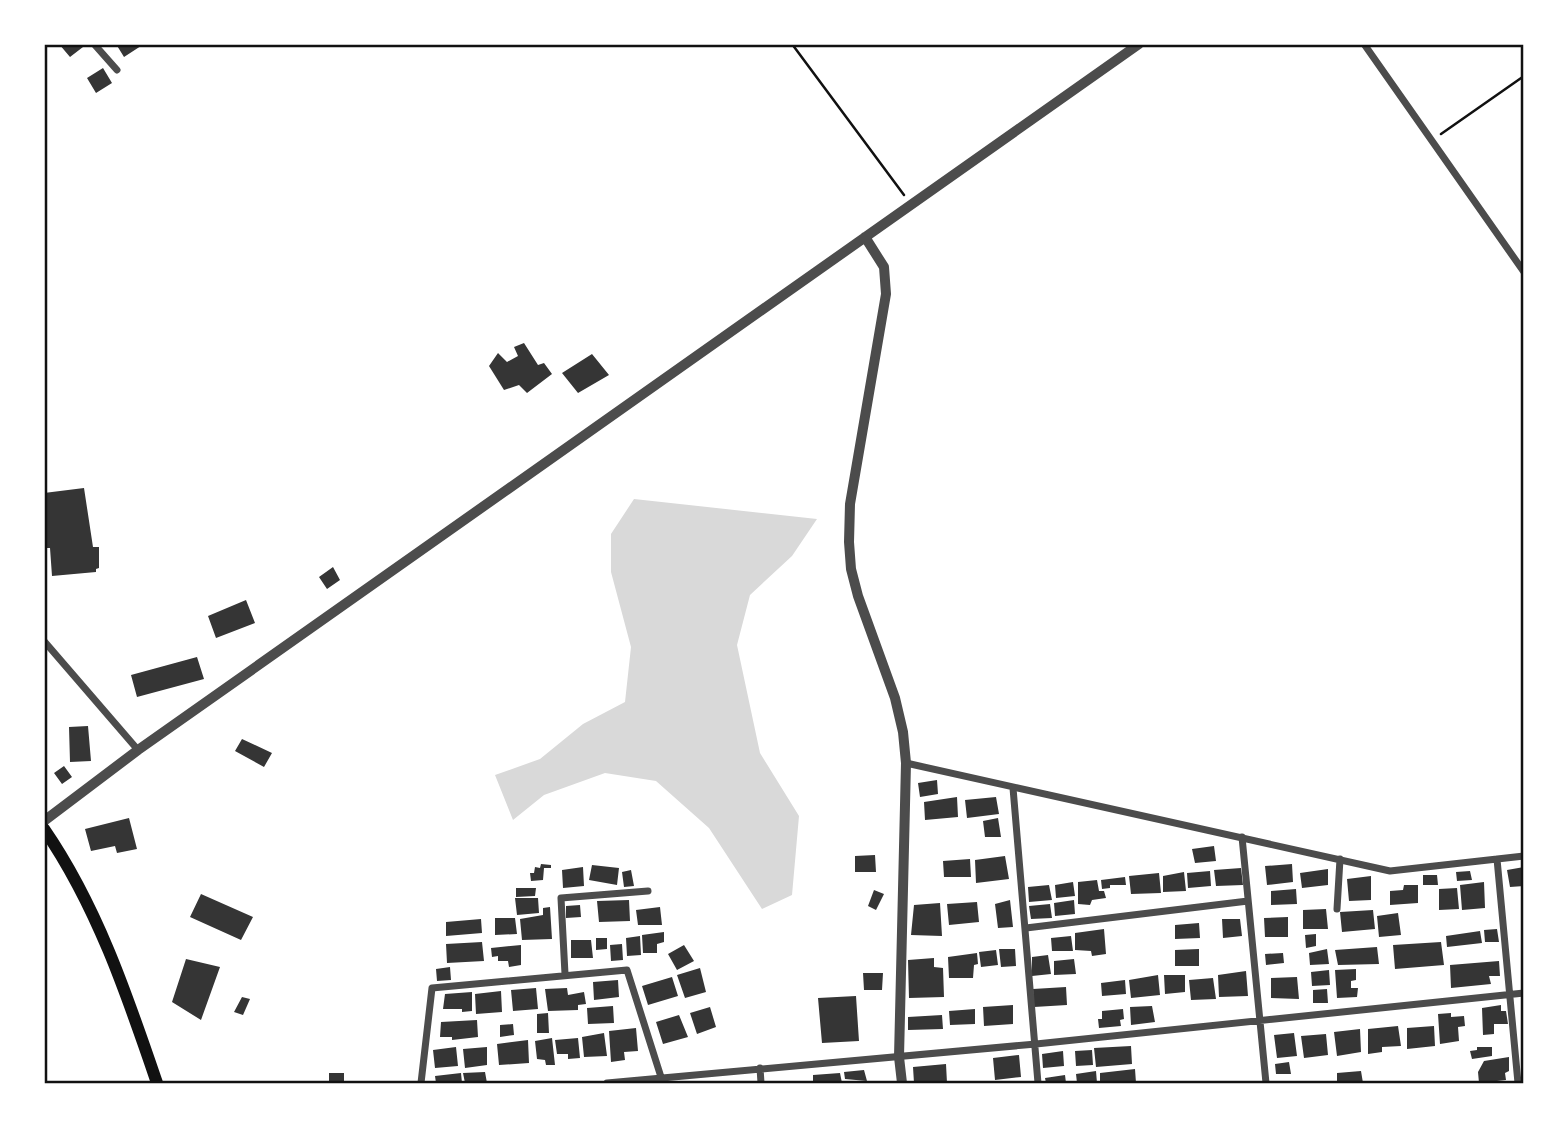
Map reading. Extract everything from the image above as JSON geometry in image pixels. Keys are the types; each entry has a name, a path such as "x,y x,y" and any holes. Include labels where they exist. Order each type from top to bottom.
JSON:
{"main road":[{"path":"44,829 64,857 92,911 157,1083"}],"street":[{"path":"94,44 117,69"},
{"path":"44,821 138,750 1139,44"},
{"path":"1364,44 1524,272"},
{"path":"865,237 884,267 886,294 850,504 849,542 851,569 858,596 895,698 903,732 906,763 899,1057 902,1083"},
{"path":"44,640 138,750"},
{"path":"906,763 1390,871 1524,856"},
{"path":"1013,788 1038,1083"},
{"path":"1242,837 1266,1083"},
{"path":"1337,909 1340,859"},
{"path":"1497,859 1518,1083"},
{"path":"565,974 561,898 648,891"},
{"path":"1026,928 1248,901"},
{"path":"421,1083 432,988 627,970 661,1077"},
{"path":"607,1083 1036,1044 1524,993"},
{"path":"760,1068 761,1083"}],"path":[{"path":"792,44 910,204"},
{"path":"1433,139 1524,76"}],"shaded area":[{"path":"634,499 817,519 792,556 750,595 737,645 760,753 799,816 792,895 762,909 709,828 656,781 605,773 544,795 513,820 495,775 540,759 583,724 625,702 631,647 611,572 611,534"}],"building":[{"path":"59,44 80,44 83,47 70,57"},
{"path":"116,44 144,44 124,57"},
{"path":"103,68 112,83 96,93 87,78"},
{"path":"524,343 538,365 544,363 552,374 527,393 519,385 504,390 489,366 498,353 507,362 518,356 514,347"},
{"path":"592,354 609,375 578,393 562,373"},
{"path":"84,488 93,547 99,547 99,568 96,572 52,576 50,548 44,548 44,493"},
{"path":"333,567 340,580 327,589 319,577"},
{"path":"246,600 255,623 216,638 208,616"},
{"path":"197,657 204,679 137,697 131,675"},
{"path":"88,726 91,761 70,762 69,727"},
{"path":"242,739 272,753 264,767 235,751"},
{"path":"64,766 72,777 62,784 54,773"},
{"path":"937,780 938,794 920,797 918,783"},
{"path":"957,797 958,817 925,820 924,802"},
{"path":"996,797 999,814 967,818 965,800"},
{"path":"129,818 137,849 117,853 115,846 91,851 85,829"},
{"path":"998,818 1001,837 985,837 983,821"},
{"path":"1214,846 1216,861 1195,863 1192,849"},
{"path":"875,855 876,872 855,872 855,856"},
{"path":"1005,856 1009,879 976,883 975,860"},
{"path":"970,859 971,877 944,877 943,861"},
{"path":"541,864 551,865 551,868 544,868 543,880 531,881 530,873 534,873 535,867 540,868"},
{"path":"1292,864 1293,882 1267,885 1265,866"},
{"path":"592,865 619,868 617,885 589,880"},
{"path":"583,867 584,886 563,888 562,870"},
{"path":"1524,867 1524,886 1510,887 1507,870"},
{"path":"1241,868 1243,885 1216,886 1214,870"},
{"path":"1328,869 1328,885 1302,888 1300,873"},
{"path":"631,870 634,886 624,887 622,872"},
{"path":"1210,871 1211,886 1188,888 1187,873"},
{"path":"1470,871 1472,880 1457,881 1456,872"},
{"path":"1184,872 1186,891 1163,892 1163,876"},
{"path":"1159,873 1161,893 1131,894 1129,876"},
{"path":"1423,875 1437,875 1438,885 1423,885"},
{"path":"1371,876 1371,900 1349,901 1347,879"},
{"path":"1125,877 1126,885 1110,885 1110,888 1102,889 1101,880"},
{"path":"1097,880 1099,891 1104,891 1106,898 1092,900 1090,905 1078,904 1078,882"},
{"path":"1073,882 1075,896 1056,898 1055,885"},
{"path":"1484,882 1485,908 1462,910 1460,885"},
{"path":"1049,885 1052,900 1029,902 1028,887"},
{"path":"1404,885 1418,885 1418,903 1390,905 1390,891 1403,890"},
{"path":"516,888 536,888 535,896 516,897"},
{"path":"1457,888 1459,909 1439,910 1439,889"},
{"path":"1296,889 1297,904 1271,905 1271,891"},
{"path":"874,890 884,894 876,910 868,906"},
{"path":"201,894 253,917 241,940 190,917"},
{"path":"515,898 538,898 539,913 517,915"},
{"path":"629,900 630,921 599,922 597,901"},
{"path":"1010,900 1013,927 998,928 995,904"},
{"path":"1074,900 1075,914 1055,916 1054,903"},
{"path":"977,902 979,922 949,925 947,904"},
{"path":"940,903 942,936 911,935 914,905"},
{"path":"1050,904 1052,918 1031,919 1029,906"},
{"path":"580,905 581,917 566,918 566,906"},
{"path":"550,907 552,939 522,940 520,919 543,915 543,908"},
{"path":"660,907 662,925 638,925 636,910"},
{"path":"1326,909 1328,929 1303,929 1303,910"},
{"path":"1373,910 1375,929 1342,932 1340,912"},
{"path":"1398,913 1401,935 1379,937 1377,916"},
{"path":"1288,917 1288,937 1265,937 1264,918"},
{"path":"495,918 515,918 517,934 495,935"},
{"path":"481,919 482,933 446,936 446,922"},
{"path":"1222,919 1240,919 1242,936 1223,938"},
{"path":"1199,923 1200,938 1175,939 1175,925"},
{"path":"1104,929 1106,954 1092,956 1091,951 1075,950 1075,933"},
{"path":"1497,929 1499,942 1485,942 1484,930"},
{"path":"1480,931 1482,943 1447,947 1446,936"},
{"path":"664,932 664,942 657,944 657,953 643,953 642,935"},
{"path":"1316,934 1316,946 1306,948 1305,935"},
{"path":"640,936 641,955 627,956 626,938"},
{"path":"1071,936 1073,951 1052,951 1051,938"},
{"path":"596,938 607,938 607,949 596,950"},
{"path":"571,940 591,940 593,958 571,958"},
{"path":"482,942 484,961 447,963 446,944"},
{"path":"1441,942 1444,965 1395,969 1393,945"},
{"path":"622,944 623,960 611,961 610,945"},
{"path":"521,945 521,965 509,967 508,961 498,961 498,956 492,957 491,948"},
{"path":"684,945 694,961 677,970 668,954"},
{"path":"1377,947 1379,964 1338,965 1335,950"},
{"path":"999,949 1015,949 1016,966 1001,967"},
{"path":"1199,949 1199,966 1175,966 1175,950"},
{"path":"1327,949 1329,964 1310,965 1309,953"},
{"path":"996,950 998,965 981,967 979,952"},
{"path":"977,953 978,964 974,965 973,978 949,978 948,957"},
{"path":"1283,953 1284,963 1266,965 1265,954"},
{"path":"1048,955 1051,974 1032,976 1032,957"},
{"path":"934,958 934,967 943,968 944,997 909,998 908,960"},
{"path":"186,959 220,967 201,1020 172,1002"},
{"path":"1074,959 1076,974 1054,975 1054,961"},
{"path":"1499,961 1500,976 1489,976 1491,984 1451,988 1450,965"},
{"path":"450,967 451,980 437,981 436,969"},
{"path":"700,968 706,992 685,998 677,975"},
{"path":"1356,969 1356,980 1351,981 1351,988 1358,988 1357,997 1337,998 1335,970"},
{"path":"1329,970 1330,985 1312,986 1311,972"},
{"path":"1246,971 1248,996 1219,997 1218,975"},
{"path":"863,973 883,973 882,990 864,990"},
{"path":"1158,975 1160,995 1131,998 1129,980"},
{"path":"1164,975 1185,975 1185,992 1165,994"},
{"path":"672,977 678,996 648,1005 642,986"},
{"path":"1297,977 1299,999 1271,998 1271,978"},
{"path":"1213,978 1216,999 1191,1000 1189,980"},
{"path":"618,980 619,997 594,1000 593,982"},
{"path":"1125,980 1126,994 1102,996 1101,983"},
{"path":"1066,987 1067,1005 1034,1007 1033,989"},
{"path":"536,988 538,1009 513,1011 511,990"},
{"path":"567,988 568,995 584,992 586,1004 578,1005 578,1010 548,1011 545,989"},
{"path":"1327,989 1328,1003 1313,1003 1313,990"},
{"path":"501,991 502,1012 476,1014 475,994"},
{"path":"472,992 472,1011 443,1009 445,994"},
{"path":"856,996 859,1041 822,1043 818,998"},
{"path":"242,997 250,999 243,1015 234,1012"},
{"path":"1013,1005 1013,1024 984,1026 983,1007"},
{"path":"1501,1005 1501,1011 1506,1011 1508,1024 1494,1024 1494,1034 1483,1035 1482,1008"},
{"path":"613,1006 614,1023 588,1024 587,1008"},
{"path":"1152,1006 1155,1022 1131,1025 1130,1007"},
{"path":"710,1007 716,1027 697,1034 690,1013"},
{"path":"975,1009 975,1024 950,1025 949,1011"},
{"path":"1123,1009 1124,1019 1120,1020 1121,1026 1099,1028 1098,1019 1102,1019 1102,1011"},
{"path":"548,1013 549,1033 537,1033 537,1014"},
{"path":"1451,1013 1451,1017 1464,1016 1465,1026 1458,1027 1459,1041 1440,1044 1438,1014"},
{"path":"679,1015 688,1037 663,1044 656,1022"},
{"path":"942,1015 943,1029 908,1030 908,1017"},
{"path":"477,1020 478,1037 452,1040 452,1037 440,1037 441,1022"},
{"path":"513,1024 514,1035 500,1037 500,1025"},
{"path":"1398,1026 1401,1046 1382,1047 1382,1052 1368,1054 1368,1029"},
{"path":"1434,1026 1435,1046 1407,1049 1407,1028"},
{"path":"636,1028 638,1051 624,1052 625,1060 611,1062 609,1031"},
{"path":"1360,1029 1361,1052 1337,1056 1334,1032"},
{"path":"604,1033 607,1056 584,1057 582,1037"},
{"path":"1294,1033 1297,1056 1277,1058 1274,1035"},
{"path":"1326,1034 1328,1055 1304,1058 1301,1036"},
{"path":"552,1038 555,1065 546,1065 545,1060 537,1059 535,1041"},
{"path":"578,1038 580,1058 568,1059 568,1054 557,1054 555,1040"},
{"path":"528,1040 529,1063 499,1065 497,1044"},
{"path":"1131,1046 1132,1064 1096,1067 1094,1048"},
{"path":"456,1047 458,1066 435,1068 433,1050"},
{"path":"487,1047 487,1065 465,1068 463,1049"},
{"path":"1477,1047 1492,1047 1492,1056 1472,1059 1470,1051 1477,1050"},
{"path":"1092,1050 1093,1065 1076,1066 1075,1051"},
{"path":"1063,1051 1064,1066 1043,1068 1042,1054"},
{"path":"1019,1055 1021,1077 995,1080 993,1058"},
{"path":"1509,1057 1506,1080 1479,1083 1478,1072 1484,1061"},
{"path":"1289,1062 1291,1074 1276,1074 1275,1064"},
{"path":"946,1064 947,1083 914,1083 913,1067"},
{"path":"1135,1069 1136,1083 1100,1083 1100,1073"},
{"path":"864,1070 867,1081 845,1079 844,1072"},
{"path":"1096,1071 1097,1083 1077,1083 1076,1074"},
{"path":"1361,1071 1363,1083 1337,1083 1337,1073"},
{"path":"485,1072 487,1083 465,1083 463,1073"},
{"path":"329,1073 344,1073 344,1083 329,1083"},
{"path":"461,1073 462,1083 436,1083 435,1076"},
{"path":"840,1073 842,1083 813,1083 813,1075"},
{"path":"1065,1075 1066,1083 1046,1083 1045,1078"}]}
